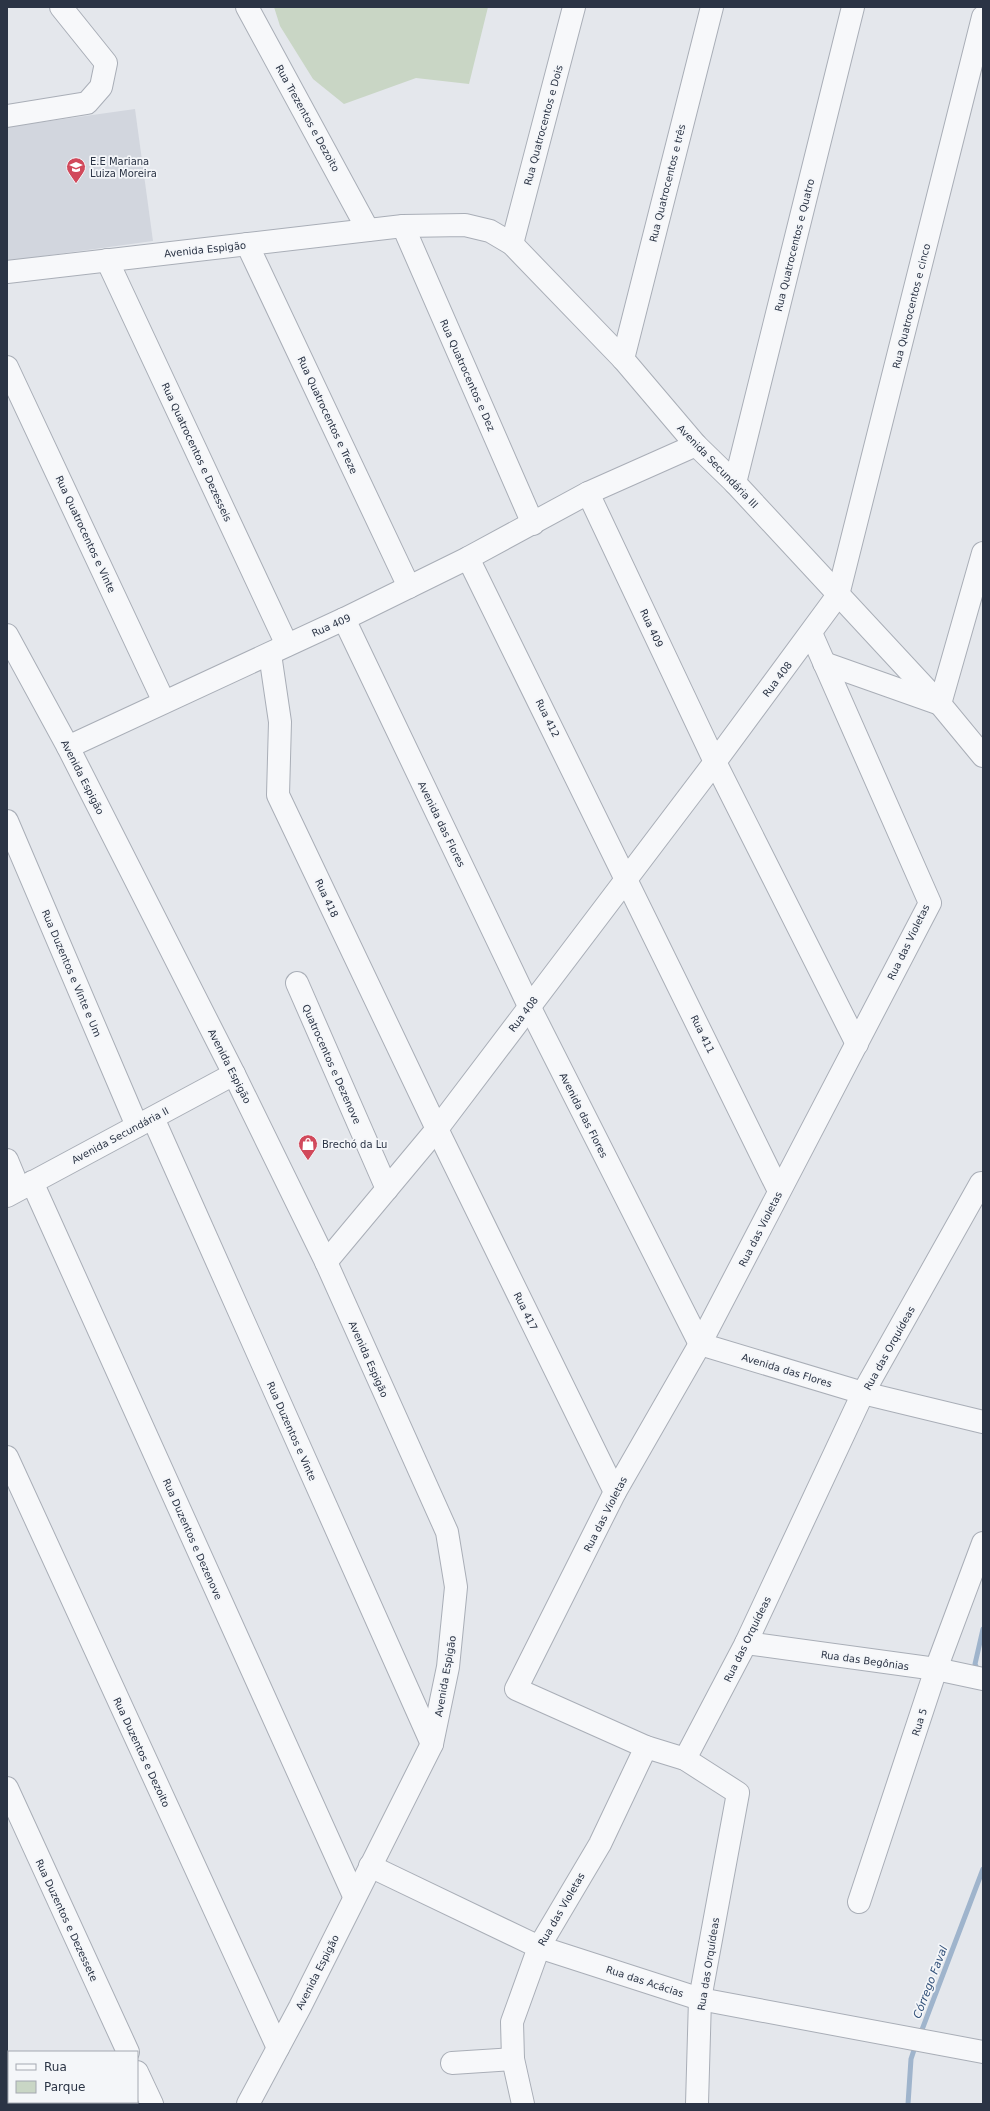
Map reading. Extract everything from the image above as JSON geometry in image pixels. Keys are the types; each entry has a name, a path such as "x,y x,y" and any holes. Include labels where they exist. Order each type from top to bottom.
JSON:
{"street":[{"path":"7,116 87,103 101,87 106,63 61,7"},
{"name":"Rua Trezentos e Dezoito","path":"247,7 368,230"},
{"name":"Rua Quatrocentos e Dois","path":"512,244 574,7"},
{"name":"Rua Quatrocentos e três","path":"623,359 712,7"},
{"name":"Rua Quatrocentos e Quatro","path":"735,483 853,7"},
{"name":"Rua Quatrocentos e cinco","path":"838,595 983,17"},
{"name":"Avenida Secundária III","path":"403,226 465,225 490,231 512,244 623,359 696,445 735,483 940,704 983,756"},
{"name":"Avenida Espigão","path":"7,272 403,226"},
{"name":"Rua Quatrocentos e Dez","path":"403,226 533,524"},
{"name":"Rua Quatrocentos e Treze","path":"247,244 409,587"},
{"name":"Rua Quatrocentos e Dezesseis","path":"107,260 278,650"},
{"name":"Rua Quatrocentos e Vinte","path":"7,367 164,702"},
{"name":"Rua 409","path":"68,747 344,619 468,558 588,493 696,445"},
{"name":"Rua 409","path":"588,493 715,762"},
{"path":"824,663 940,704 983,553"},
{"name":"Rua 412","path":"468,558 627,878"},
{"name":"Rua 408","path":"326,1262 437,1130 529,1006 715,762 838,595"},
{"name":"Avenida das Flores","path":"344,619 529,1006 700,1344 863,1393 983,1422"},
{"name":"Rua das Violetas","path":"685,1759 646,1747 516,1689 615,1492 700,1344 930,903 811,633"},
{"name":"Avenida Espigão","path":"7,635 68,747 234,1074 326,1262 447,1532 456,1587 448,1667 432,1744 278,2048 248,2104"},
{"name":"Rua 418","path":"278,650 280,722 278,795 437,1130"},
{"path":"715,762 857,1044"},
{"name":"Rua Duzentos e Vinte e Um","path":"7,821 145,1122"},
{"name":"Rua 411","path":"627,878 779,1191"},
{"name":"Quatrocentos e Dezenove","path":"297,983 387,1189"},
{"name":"Avenida Secundária II","path":"19,1189 234,1074"},
{"name":"Rua Duzentos e Vinte","path":"145,1122 432,1744"},
{"name":"Rua 417","path":"437,1130 615,1492"},
{"name":"Rua Duzentos e Dezenove","path":"7,1160 19,1189 354,1896"},
{"name":"Rua das Orquídeas","path":"697,2104 700,1999 738,1793 685,1759 746,1643 863,1393 980,1183"},
{"name":"Rua Duzentos e Dezoito","path":"7,1457 278,2048"},
{"name":"Rua 5","path":"859,1902 936,1669 983,1543"},
{"name":"Rua das Begônias","path":"746,1643 936,1669 983,1679"},
{"name":"Rua das Violetas","path":"523,2104 513,2059 512,2022 539,1946 600,1844 646,1747"},
{"name":"Rua Duzentos e Dezessete","path":"7,1788 128,2051"},
{"name":"Rua das Acácias","path":"370,1866 539,1946 700,1999 983,2052"},
{"path":"452,2063 513,2059"},
{"path":"138,2074 152,2104"}],"shaded area":[{"name":"E.E Mariana Luiza Moreira","path":"135,109 153,241 7,261 7,127"}],"green space":[{"path":"274,7 488,7 469,84 416,78 344,104 313,79 280,26"}],"waterway":[{"name":"Córrego Faval","path":"978,1671 975,1664 983,1629"},
{"name":"Córrego Faval","path":"920,2035 983,1869"},
{"name":"Córrego Faval","path":"908,2104 911,2059 916,2044"}],"place":[{"name":"E.E Mariana Luiza Moreira","path":"76,184"},
{"name":"Brechó da Lu","path":"308,1161"}]}
